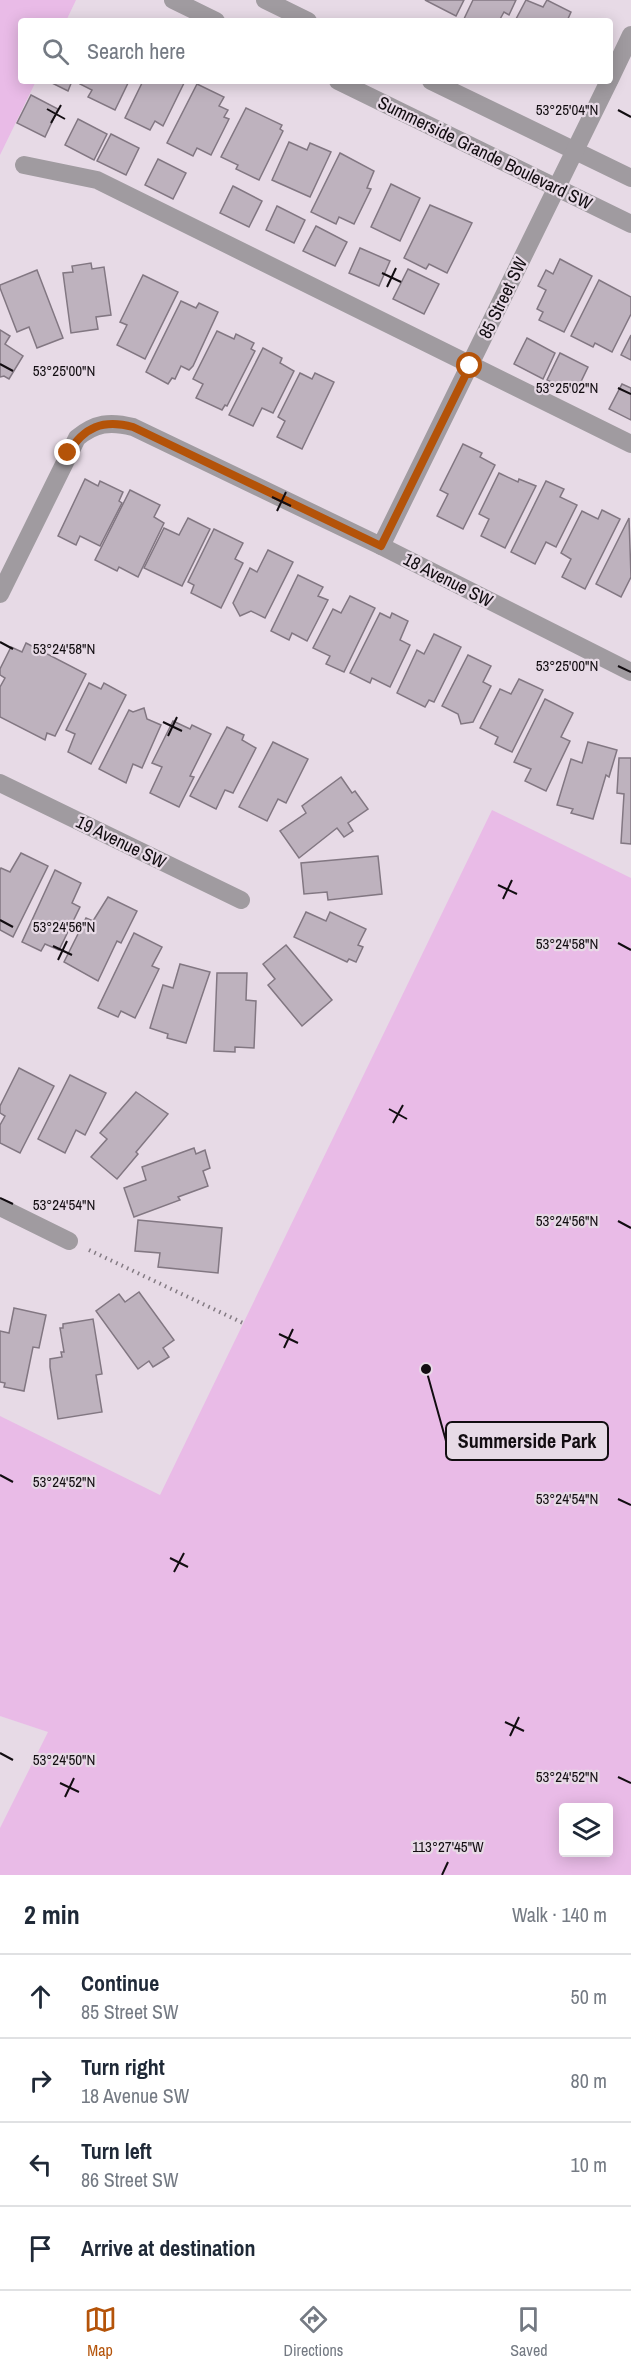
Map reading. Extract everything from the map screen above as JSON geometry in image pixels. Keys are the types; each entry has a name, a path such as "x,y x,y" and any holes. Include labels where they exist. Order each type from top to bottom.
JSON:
{"street":[{"path":"173,0 210,18"},
{"path":"265,0 302,18"},
{"name":"85 Street SW","path":"613,72 631,35"},
{"name":"Summerside Grande Boulevard SW","path":"344,84 631,224"},
{"path":"437,84 631,178"},
{"name":"85 Street SW","path":"381,546 607,84"},
{"path":"24,165 97,180 631,444"},
{"name":"18 Avenue SW","path":"0,594 77,438 98,425 116,423 133,427 381,546 631,672"},
{"name":"19 Avenue SW","path":"0,783 241,900"},
{"path":"0,1207 69,1241"}],"path":[{"path":"69,1241 243,1323"}],"shaded area":[{"path":"0,0 76,0 67,18 18,18 18,84 35,84 0,155"},
{"path":"492,810 631,878 631,1875 0,1875 0,1828 48,1732 0,1716 0,1416 160,1495"}],"building":[{"path":"425,0 464,0 456,16"},
{"path":"473,0 516,0 509,15 504,12 501,18 464,18"},
{"path":"526,0 543,7 547,0 571,12 568,18 517,18"},
{"path":"54,84 71,84 68,91"},
{"path":"80,84 128,84 115,110 88,97 92,90"},
{"path":"142,84 184,84 163,126 155,121 150,130 125,118"},
{"path":"197,84 224,97 219,106 228,110 224,117 229,119 211,155 197,148 193,156 167,143"},
{"path":"31,95 58,109 45,137 17,123"},
{"path":"246,108 282,125 280,129 283,131 259,180 236,169 238,165 221,157"},
{"path":"78,119 107,134 94,160 65,145"},
{"path":"111,134 139,148 126,175 97,161"},
{"path":"289,142 307,150 310,143 331,152 310,197 272,180"},
{"path":"340,153 374,171 367,188 371,189 354,224 339,217 336,224 311,212"},
{"path":"158,159 186,173 173,199 145,185"},
{"path":"391,184 420,198 400,241 371,227"},
{"path":"233,186 262,201 249,227 220,213"},
{"path":"430,205 472,223 447,273 429,264 426,269 404,258"},
{"path":"277,206 305,220 294,243 266,230"},
{"path":"316,226 347,242 335,266 303,251"},
{"path":"360,248 390,261 379,286 349,273"},
{"path":"560,259 592,276 564,332 539,320 543,312 537,309 546,290 538,286 546,270 553,274"},
{"path":"91,263 92,269 104,267 111,315 96,317 98,329 71,333 63,273 73,272 72,266"},
{"path":"408,269 439,284 424,314 393,299"},
{"path":"37,270 63,338 37,348 29,327 17,332 0,285"},
{"path":"143,275 178,292 145,359 117,345 127,325 120,322"},
{"path":"599,280 631,297 631,314 612,352 595,343 593,347 571,336"},
{"path":"181,301 196,308 199,303 218,312 193,366 189,370 181,366 175,379 172,378 168,384 146,372"},
{"path":"0,330 10,336 5,344 23,356 9,379 4,376 0,377"},
{"path":"217,331 234,339 236,334 254,343 251,349 255,351 227,406 225,405 222,410 196,398 203,384 193,379"},
{"path":"631,335 631,360 621,355"},
{"path":"527,338 555,353 543,379 514,364"},
{"path":"263,348 282,358 280,363 294,371 273,413 262,408 253,426 229,415"},
{"path":"560,353 588,367 575,394 547,380"},
{"path":"300,373 312,379 315,373 334,382 302,449 277,437 285,421 278,417"},
{"path":"622,384 631,388 631,420 609,409"},
{"path":"463,444 482,453 480,457 495,465 463,529 437,516 448,494 440,490"},
{"path":"499,473 518,482 519,479 536,486 505,548 481,536 489,519 479,514"},
{"path":"85,479 98,486 100,481 123,492 119,501 122,503 100,546 80,536 76,545 58,536"},
{"path":"546,481 564,489 560,497 577,505 556,547 546,542 535,564 511,552"},
{"path":"130,490 160,505 154,517 164,523 138,577 119,567 117,571 95,560"},
{"path":"602,510 620,519 585,589 562,577 571,559 561,553 582,511 598,519"},
{"path":"188,518 210,529 182,586 144,568 164,528 179,535"},
{"path":"629,518 631,577 621,597 596,584"},
{"path":"214,529 243,543 235,559 243,563 221,608 191,593 194,585 188,582"},
{"path":"268,550 293,562 265,618 251,611 240,616 233,603 250,568 257,572"},
{"path":"298,575 323,587 318,596 328,600 307,641 292,633 289,640 271,631"},
{"path":"350,596 375,608 344,672 326,664 330,656 313,648 333,609 341,613"},
{"path":"380,613 390,618 392,613 408,621 400,640 410,645 390,687 372,678 370,683 350,673"},
{"path":"434,634 461,647 434,702 429,700 425,707 397,693 417,650 424,654"},
{"path":"26,643 86,674 55,736 47,733 45,740 0,717 0,687 5,678 0,675 0,669 11,647 22,652"},
{"path":"468,655 491,666 483,682 491,686 473,722 461,724 458,714 442,706"},
{"path":"519,679 543,690 512,752 495,744 498,737 480,728 500,689 511,694"},
{"path":"89,683 101,689 104,683 126,695 91,764 68,752 75,734 66,730"},
{"path":"545,699 573,713 561,737 570,741 546,791 525,781 531,769 514,762"},
{"path":"144,708 147,719 161,725 142,768 133,764 126,783 99,769 129,710 133,712"},
{"path":"173,721 190,729 192,725 211,734 190,776 194,777 179,807 150,793 162,767 152,763"},
{"path":"227,727 244,735 242,740 256,748 233,793 225,790 216,809 190,796"},
{"path":"273,742 308,759 286,803 278,799 267,821 239,807"},
{"path":"588,742 617,750 609,777 606,775 593,819 571,813 573,809 557,805 571,759 582,763"},
{"path":"619,758 631,758 631,844 621,843 624,794 617,793"},
{"path":"341,777 352,793 355,791 368,809 348,823 353,831 344,837 337,828 299,858 280,831 306,813 302,806"},
{"path":"21,853 48,866 13,937 0,930 0,870 1,868 10,872"},
{"path":"378,856 382,894 328,900 327,892 304,894 301,863"},
{"path":"55,870 81,883 72,903 80,907 59,950 45,944 41,951 22,942"},
{"path":"108,897 137,911 121,943 117,941 98,981 64,962 86,918 93,921"},
{"path":"306,912 326,921 330,912 366,929 358,945 363,947 356,962 349,959 347,962 294,937"},
{"path":"134,933 162,947 152,966 159,969 135,1018 121,1011 118,1017 98,1008"},
{"path":"286,945 332,1000 302,1026 268,985 275,979 263,964"},
{"path":"180,964 210,972 186,1043 167,1038 168,1034 150,1028 163,985 173,988"},
{"path":"217,973 247,973 246,1000 256,1001 254,1048 235,1047 235,1052 214,1051"},
{"path":"19,1068 54,1086 20,1153 0,1143 0,1125 5,1116 0,1113 0,1106"},
{"path":"70,1075 106,1093 85,1135 76,1130 65,1153 38,1139"},
{"path":"136,1092 168,1114 117,1179 91,1157 107,1139 100,1133"},
{"path":"194,1148 196,1154 205,1150 210,1168 203,1171 208,1186 178,1197 180,1200 134,1217 124,1188 146,1180 142,1167"},
{"path":"138,1220 222,1228 218,1273 158,1267 160,1253 135,1251"},
{"path":"139,1292 174,1340 163,1348 169,1357 153,1367 149,1361 138,1369 96,1311 119,1294 125,1302"},
{"path":"14,1308 46,1315 39,1348 33,1347 24,1391 4,1387 5,1383 0,1382 0,1331 9,1333"},
{"path":"93,1319 102,1374 96,1375 102,1412 58,1419 50,1359 62,1357 61,1352 64,1352 60,1328 63,1328 63,1324"}],"place":[{"name":"Summerside Park","path":"426,1369"}],"route":[{"path":"68,453 77,438 98,425 116,423 133,427 381,546 470,366"}]}
